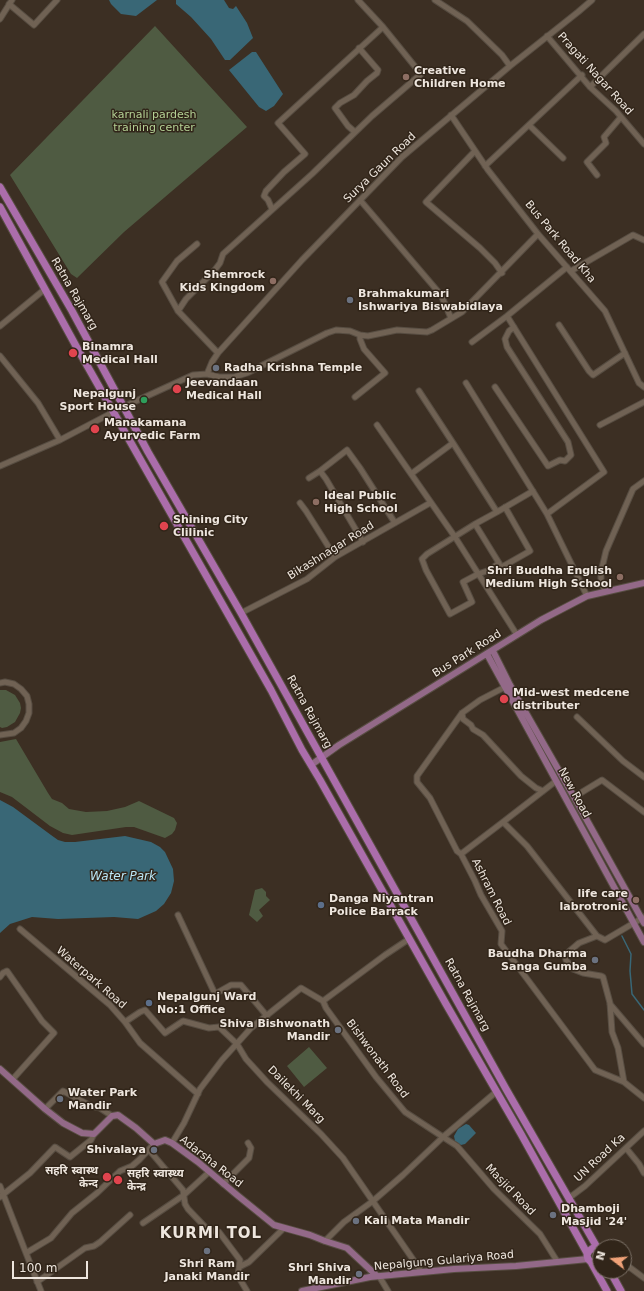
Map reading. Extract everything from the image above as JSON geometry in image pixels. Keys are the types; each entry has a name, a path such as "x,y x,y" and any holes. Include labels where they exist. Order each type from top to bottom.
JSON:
{"highway":[{"name":"Ratna Rajmarg","path":"0,187 72,311 123,407 221,581 241,613 506,1089 593,1239"},
{"name":"Ratna Rajmarg","path":"0,207 271,690 310,764 496,1092 561,1203 589,1258 608,1291"},
{"path":"212,587 221,581"},
{"name":"Ratna Rajmarg","path":"589,1258 592,1249"},
{"path":"614,1279 621,1291"}],"main road":[{"name":"Bus Park Road","path":"310,764 541,620 587,596 644,583"},
{"path":"493,651 510,685 643,920"},
{"name":"New Road","path":"487,654 644,942"},
{"path":"0,1069 45,1109 63,1123 82,1133 94,1134 112,1116 118,1115 124,1118 154,1144"},
{"name":"Adarsha Road","path":"154,1144 165,1140 172,1143 184,1151 274,1225 310,1235 347,1248 378,1276"},
{"path":"561,1203 569,1198"},
{"name":"Nepalgung Gulariya Road","path":"302,1291 378,1276 421,1271 516,1266 589,1258"}],"street":[{"path":"0,19 11,2 34,25 57,0"},
{"path":"178,311 186,299 214,271 220,263 223,254 421,74 383,26 358,0"},
{"path":"435,0 466,21 502,55 510,66"},
{"name":"Surya Gaun Road","path":"207,374 218,353 302,260 402,157 510,66 592,0"},
{"path":"272,209 268,200 264,196 266,191 284,172 305,154 278,123 383,26"},
{"path":"590,87 644,34"},
{"name":"Pragati Nagar Road","path":"547,36 582,75 590,87 621,117 644,144"},
{"path":"356,132 348,126 335,108 354,95 378,70 359,48"},
{"path":"485,166 582,75"},
{"name":"Bus Park Road Kha","path":"451,115 485,166 538,234 605,311 639,383 644,387"},
{"path":"597,175 587,162 606,143 604,137 621,117"},
{"path":"529,125 563,158"},
{"path":"475,151 426,202 480,248 495,263 502,273"},
{"path":"360,200 441,295 451,318"},
{"path":"0,466 60,440 123,407 194,375 207,374 219,377 234,377 247,373 326,333 336,330 350,330 360,335 368,336 397,330 427,332 462,312 502,273 538,234"},
{"path":"472,342 569,269 633,235 644,240"},
{"path":"197,244 177,262 162,282 178,311 218,353"},
{"path":"0,326 45,289"},
{"path":"507,316 604,472 547,514"},
{"path":"559,325 593,375 625,353"},
{"path":"495,387 548,466 560,460 565,461 571,455 568,442 507,347 506,339 509,331 514,327"},
{"path":"355,397 386,373 364,349 360,335"},
{"path":"0,356 38,403 60,440"},
{"path":"466,383 547,514 587,596"},
{"path":"419,391 497,512"},
{"path":"600,425 644,402"},
{"path":"377,425 455,537 517,635"},
{"path":"411,474 453,443"},
{"path":"309,478 347,450 395,523"},
{"path":"320,471 363,542"},
{"path":"605,591 601,581 601,572 606,551 633,489 644,481"},
{"path":"498,563 490,570 478,574 463,582 472,602 450,614 426,570 422,559 427,554 474,524 533,491"},
{"name":"Bikashnagar Road","path":"241,613 307,579 335,557 430,502"},
{"path":"300,503 335,557"},
{"path":"474,524 500,568 530,551 505,507"},
{"path":"0,683 5,682 14,684 21,689 27,696 29,709 26,722 21,728 14,733 0,735"},
{"name":"Ashram Road","path":"505,686 480,700 462,713 417,776 417,782 430,798 457,851 461,854 502,931 501,944 594,1070 624,1082 644,1098"},
{"path":"462,713 463,720 483,735 526,781 543,791"},
{"path":"577,717 623,761 644,777"},
{"path":"574,797 602,780 644,812"},
{"path":"461,854 556,781"},
{"path":"503,822 527,846 597,936 605,940 643,920"},
{"path":"178,915 215,994 231,985 241,985 267,1016"},
{"name":"Waterpark Road","path":"20,929 110,1005 126,1022 140,1043 198,1094"},
{"path":"597,936 579,943 565,955 566,960 573,969 603,977 610,1003 612,1032 618,1048 624,1082"},
{"path":"172,1143 184,1123 198,1094 222,1060 251,1028 301,988 323,1001 384,955 409,939"},
{"path":"0,977 7,971 42,1022 54,1033 12,1080"},
{"name":"Bishwonath Road","path":"323,1001 326,1008 376,1078 405,1112 443,1137"},
{"path":"610,1003 644,1044"},
{"name":"Dailekhi Marg","path":"126,1022 145,1010 165,1033 183,1021 209,1028 219,1028 237,1044 246,1059 344,1158 421,1271"},
{"path":"45,1109 64,1091 91,1106 100,1108 112,1116"},
{"path":"325,1241 344,1222 373,1201 443,1137 496,1092"},
{"name":"UN Road Ka","path":"569,1198 585,1186 644,1131"},
{"path":"1,1195 30,1173 55,1147 70,1157 91,1140 94,1134"},
{"name":"Masjid Road","path":"443,1137 456,1146 494,1189 540,1234 557,1261"},
{"path":"223,1184 249,1158 252,1148 248,1143"},
{"path":"26,1253 51,1238 72,1212 96,1193 120,1170 132,1166 154,1144"},
{"path":"626,1148 640,1164 644,1173"},
{"path":"149,1150 183,1190 188,1209 208,1230 219,1232 240,1260 238,1276 247,1291"},
{"path":"143,1223 184,1195 210,1172"},
{"path":"0,1186 1,1195 41,1291"},
{"path":"37,1282 85,1248 94,1246 100,1242 130,1215"},
{"path":"239,1267 249,1262 284,1228"},
{"path":"632,1269 644,1278"},
{"path":"378,1276 388,1291"}],"green space":[{"name":"karnali pardesh training center","path":"155,26 247,127 124,232 77,278 71,274 10,175"},
{"path":"0,690 6,690 15,695 21,708 15,722 2,728 0,727"},
{"path":"16,739 52,799 62,803 69,809 86,812 107,811 125,807 139,801 174,818 177,823 175,830 172,834 165,838 134,827 72,835 63,833 50,826 12,797 0,792 0,742"},
{"path":"262,888 270,900 259,910 263,916 257,922 249,915 255,890"},
{"path":"309,1047 327,1068 304,1087 287,1066"}],"water":[{"path":"109,0 157,0 136,16 121,14"},
{"path":"176,0 224,0 229,8 233,9 236,6 247,23 253,38 230,60 225,60 211,39 191,17 176,4"},
{"path":"252,52 256,52 283,94 274,106 266,111 259,107 229,70"},
{"name":"Water Park","path":"0,800 13,807 58,840 65,842 125,836 151,842 165,852 173,869 174,881 171,893 164,904 156,911 138,919 114,917 58,919 32,917 10,924 0,933"},
{"path":"466,1124 469,1125 476,1133 465,1144 461,1145 455,1141 454,1136 458,1129"}],"waterway":[{"path":"622,936 631,954 630,971 632,994 644,1010"}],"place":[{"name":"Creative Children Home","path":"406,77"},
{"name":"Shemrock Kids Kingdom","path":"273,281"},
{"name":"Brahmakumari Ishwariya Biswabidlaya","path":"350,300"},
{"name":"Binamra Medical Hall","path":"73,353"},
{"name":"Radha Krishna Temple","path":"216,368"},
{"name":"Jeevandaan Medical Hall","path":"177,389"},
{"name":"Nepalgunj Sport House","path":"144,400"},
{"name":"Manakamana Ayurvedic Farm","path":"95,429"},
{"name":"Ideal Public High School","path":"316,502"},
{"name":"Shining City Clilinic","path":"164,526"},
{"name":"Shri Buddha English Medium High School","path":"620,577"},
{"name":"Mid-west medcene distributer","path":"504,699"},
{"name":"life care labrotronic","path":"636,900"},
{"name":"Danga Niyantran Police Barrack","path":"321,905"},
{"name":"Baudha Dharma Sanga Gumba","path":"595,960"},
{"name":"Nepalgunj Ward No:1 Office","path":"149,1003"},
{"name":"Shiva Bishwonath Mandir","path":"338,1030"},
{"name":"Water Park Mandir","path":"60,1099"},
{"name":"Shivalaya","path":"154,1150"},
{"name":"सहरि स्वास्थ केन्द","path":"107,1177"},
{"name":"सहरि स्वास्थ्य केन्द्र","path":"118,1180"},
{"name":"Dhamboji Masjid '24'","path":"553,1215"},
{"name":"Kali Mata Mandir","path":"356,1221"},
{"name":"Shri Ram Janaki Mandir","path":"207,1251"},
{"name":"Shri Shiva Mandir","path":"359,1274"}],"district":[{"name":"KURMI TOL","path":"211,1234"}]}
